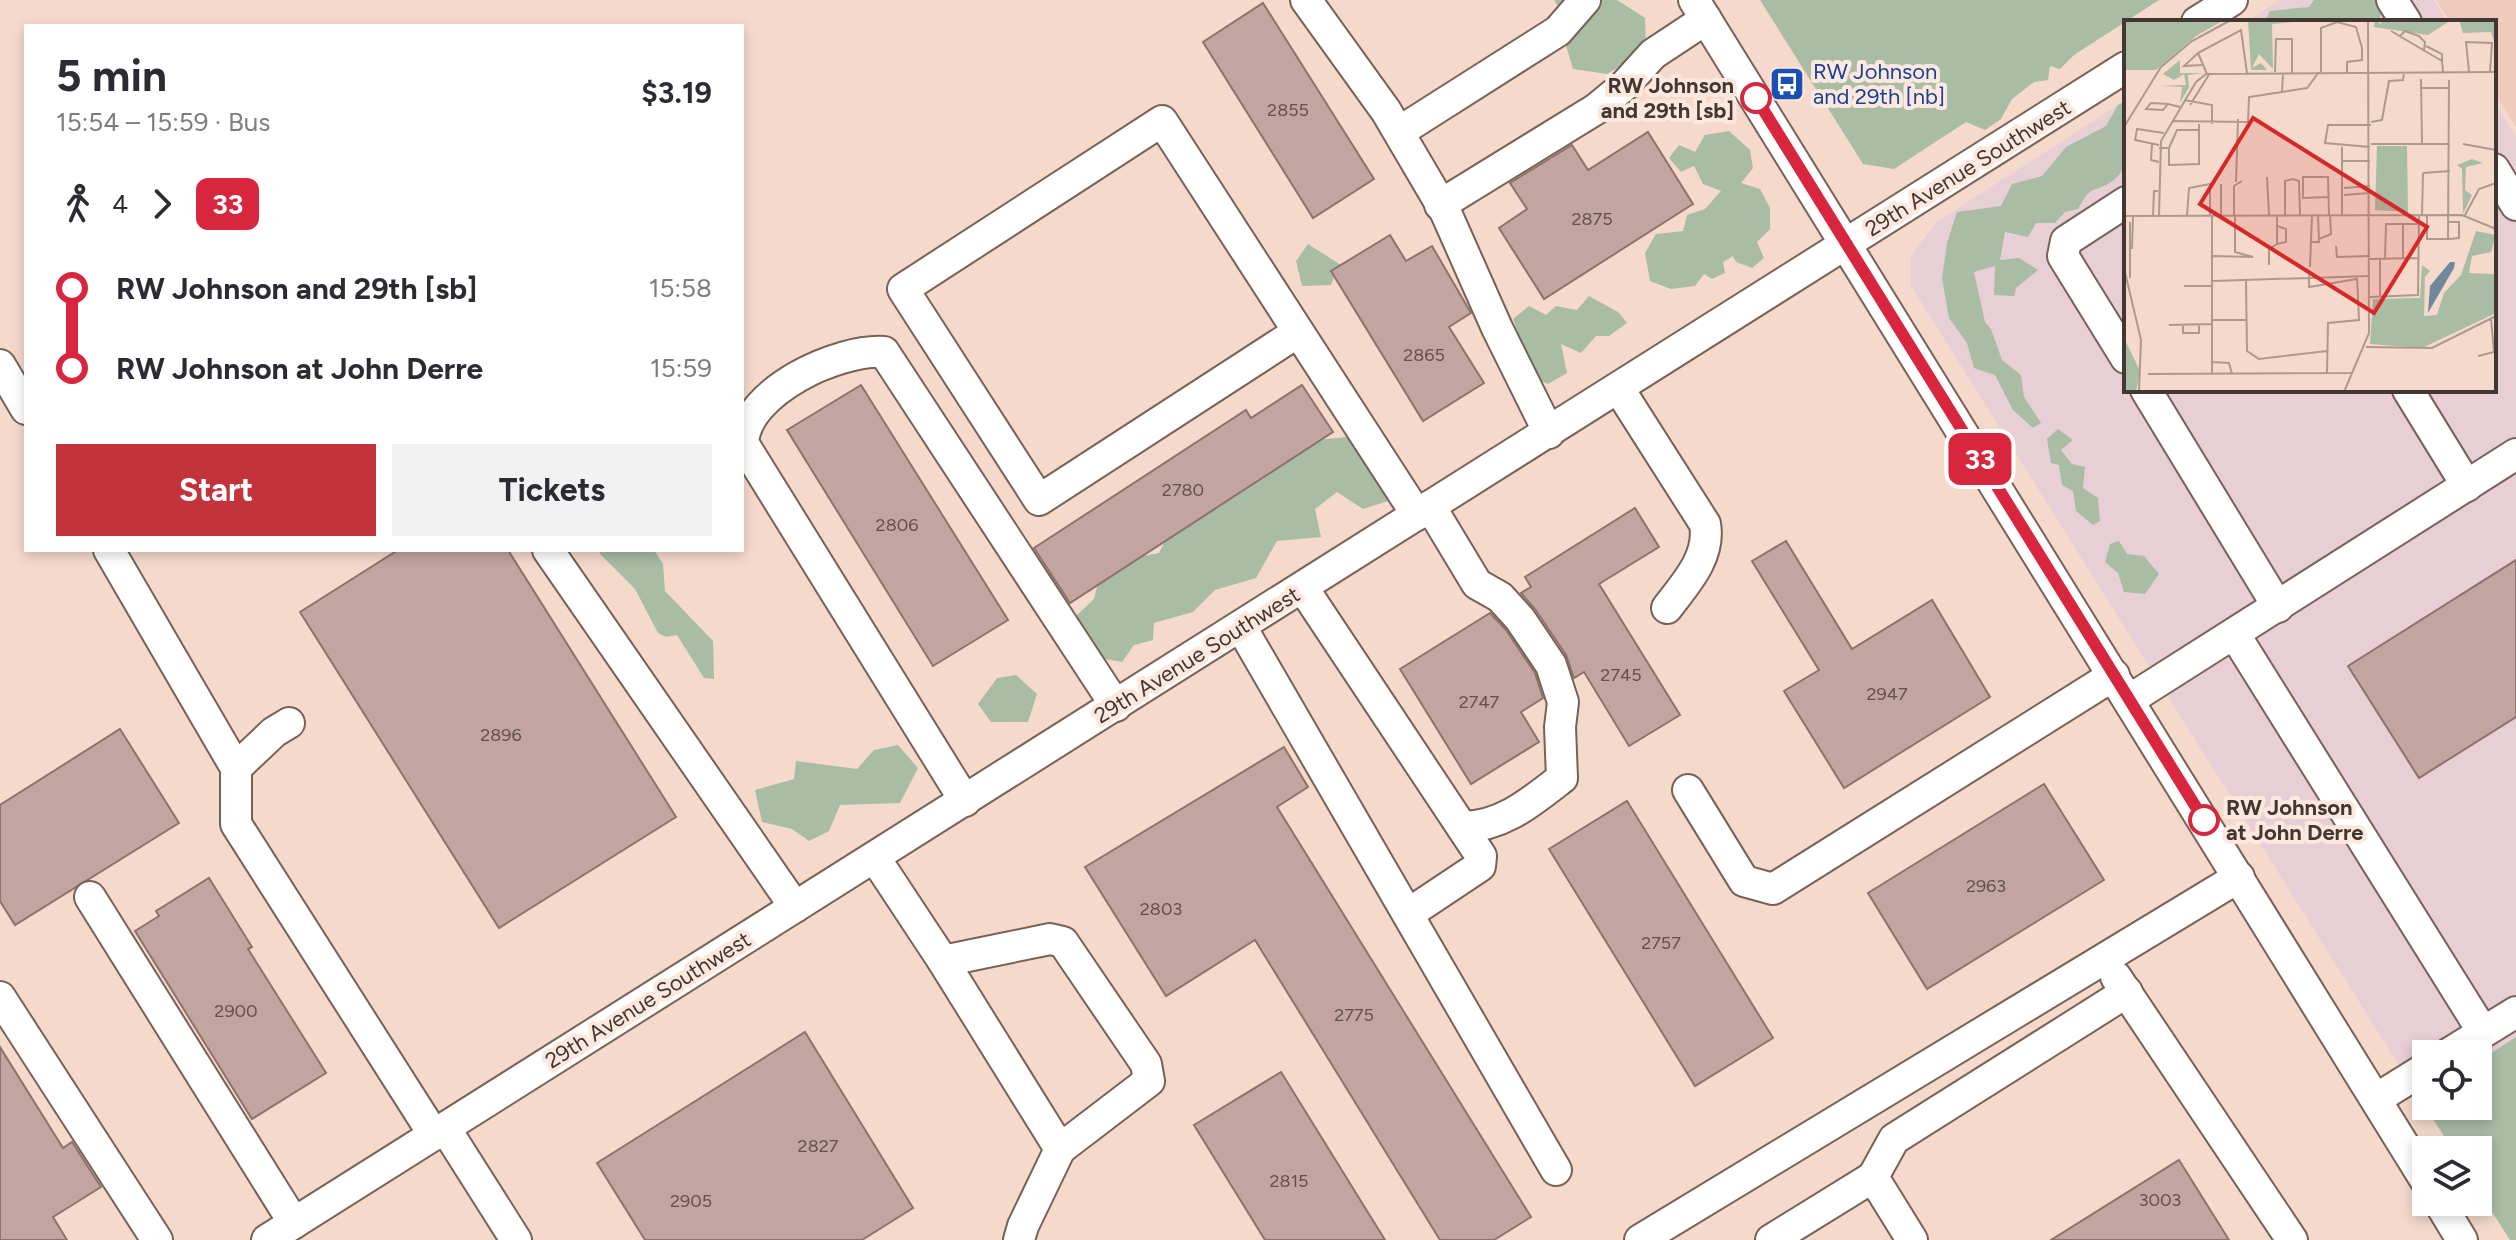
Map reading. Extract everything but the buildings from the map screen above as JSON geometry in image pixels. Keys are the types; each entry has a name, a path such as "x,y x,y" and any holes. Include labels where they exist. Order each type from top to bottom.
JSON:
{"street":[{"path":"1306,0 1386,111 1440,205 1549,433"},
{"path":"1399,132 1558,31 1585,0"},
{"path":"2200,20 2232,0"},
{"path":"1440,205 1596,109 1625,85 1700,10 2412,1158"},
{"name":"29th Avenue Southwest","path":"267,1240 2124,68"},
{"path":"1298,332 1039,500 903,289 1162,121 1298,332 1423,510 1477,584 1500,597 1520,619 1551,665 1563,702 1560,727 1562,778 1511,813 1484,827 1462,827"},
{"path":"2496,172 2516,205"},
{"path":"2124,203 2066,241 2063,256 2124,355"},
{"path":"744,428 759,405 812,368 866,351 884,352 1116,706"},
{"path":"0,365 24,406"},
{"path":"1619,389 1705,524 1707,536 1698,567 1667,608"},
{"path":"2147,392 2278,607"},
{"path":"2409,392 2467,486"},
{"path":"744,445 965,801"},
{"path":"1688,790 1744,881 1773,889 2122,688 2235,635 2516,454"},
{"path":"110,552 236,768 236,824 439,1131 516,1240"},
{"path":"549,552 795,907"},
{"path":"1303,588 1481,856 1480,866 1408,914"},
{"path":"1241,627 1556,1170"},
{"path":"2235,635 2483,1032"},
{"path":"236,768 274,732 289,723"},
{"path":"875,858 1060,1149"},
{"path":"1640,1240 2239,877"},
{"path":"90,897 294,1223"},
{"path":"943,961 1050,939 1063,942 1146,1064 1149,1081 1060,1149 1019,1240"},
{"path":"2104,959 2292,1240"},
{"path":"1771,1240 1873,1177 1894,1139 2127,992"},
{"path":"0,997 157,1240"},
{"path":"2470,1040 2516,1012"},
{"path":"2376,1099 2412,1077"},
{"path":"1873,1177 1912,1240"},
{"path":"2447,1216 2462,1240"}],"shaded area":[{"path":"2280,0 2434,0 2446,20 2249,20"},
{"path":"2436,0 2516,0 2516,127 2496,95 2496,20 2449,20"},
{"path":"2124,101 2124,392 2496,392 2496,103 2516,137 2516,1037 2492,1053 2492,1040 2412,1040 2412,1086 1911,286 1911,255 1938,221"}],"green space":[{"path":"1554,0 1617,0 1645,18 1646,51 1607,74 1573,69 1564,39 1584,17 1558,6"},
{"path":"1760,0 2159,0 2124,20 2074,55 2060,69 2050,66 2048,80 2034,82 2012,99 2001,119 1985,130 1966,122 1894,169 1863,164"},
{"path":"2314,0 2390,0 2378,20 2266,20 2270,11 2309,7"},
{"path":"2124,102 2124,166 2115,179 2091,191 2078,209 2065,212 2055,223 2036,223 2028,237 2005,232 2000,260 2019,258 2038,270 2016,288 2014,296 1994,295 1995,266 1974,272 1985,322 1991,329 2002,360 2021,375 2024,397 2041,423 2033,428 2013,410 1995,375 1974,368 1967,343 1949,318 1942,278 1947,243 1957,212 2001,206 2012,184 2042,176 2066,147 2106,126 2118,105"},
{"path":"1729,131 1750,150 1753,168 1741,183 1760,189 1770,208 1770,229 1757,242 1764,258 1752,268 1736,262 1733,256 1723,262 1725,273 1712,279 1704,274 1695,286 1671,289 1650,281 1645,253 1656,234 1683,231 1687,215 1705,209 1721,191 1703,184 1694,166 1681,172 1669,158 1679,145 1695,152 1705,135"},
{"path":"1308,244 1341,265 1331,271 1334,277 1331,285 1302,286 1296,261"},
{"path":"1589,296 1618,312 1627,323 1609,336 1596,336 1581,353 1561,344 1567,373 1548,384 1532,377 1511,345 1518,332 1513,319 1529,306 1546,315 1556,306 1577,310"},
{"path":"2058,429 2073,440 2061,450 2072,464 2085,467 2083,488 2098,498 2100,521 2093,525 2076,511 2073,491 2062,485 2059,465 2051,463 2047,439"},
{"path":"1356,436 1381,458 1388,501 1363,509 1337,492 1315,509 1321,537 1277,541 1256,578 1215,590 1193,612 1154,623 1153,640 1134,645 1122,662 1083,655 1076,616 1094,599 1098,583 1110,562 1159,553 1179,512 1308,441"},
{"path":"2119,541 2127,554 2144,556 2159,574 2145,594 2124,592 2118,573 2105,562 2110,544"},
{"path":"655,552 663,564 665,591 713,641 714,679 704,678 677,635 666,637 658,633 635,589 600,554"},
{"path":"1016,675 1037,694 1028,722 991,722 978,704 997,678"},
{"path":"898,745 918,768 900,803 840,805 829,831 809,841 792,829 762,822 755,790 794,779 796,761 857,769 874,750"},
{"path":"2516,1037 2516,1240 2510,1240 2492,1212 2492,1136 2444,1136 2434,1120 2492,1120 2492,1053"}],"bus line":[{"name":"33","path":"1756,98 2204,820"}],"place":[{"name":"RW Johnson and 29th [nb]","path":"1787,84"},
{"name":"RW Johnson and 29th [sb]","path":"1756,98"},
{"name":"RW Johnson at John Derre","path":"2204,820"}]}
